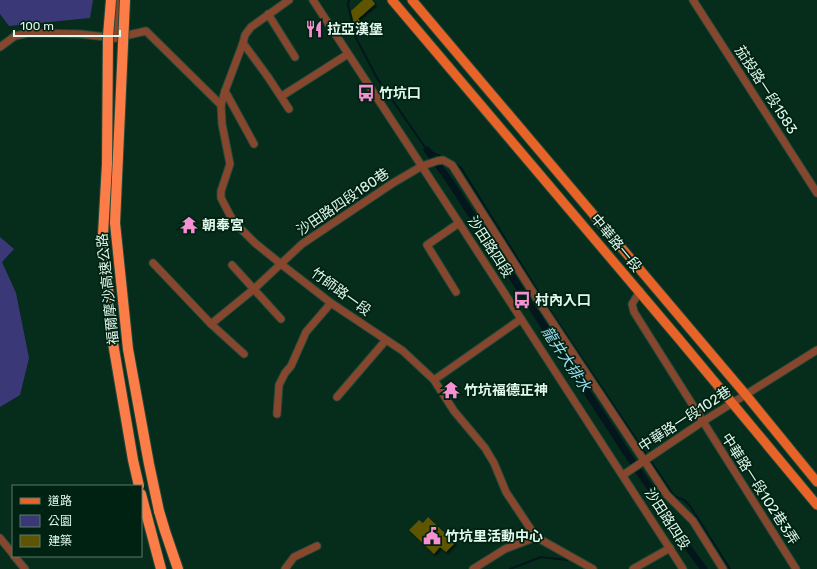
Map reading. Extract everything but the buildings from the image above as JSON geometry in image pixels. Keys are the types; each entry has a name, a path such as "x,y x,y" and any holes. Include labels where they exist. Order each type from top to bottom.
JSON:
{"highway":[{"name":"福爾摩沙高速公路","path":"111,0 108,36 107,164 102,234 113,343 133,460 139,485"},
{"name":"福爾摩沙高速公路","path":"125,0 115,223 128,349 147,456 165,531 178,569"},
{"path":"142,498 161,569"}],"main road":[{"name":"中華路一段","path":"392,0 640,291 817,505"},
{"name":"中華路一段","path":"412,0 746,395 817,482"}],"street":[{"path":"115,38 119,0"},
{"name":"竹師路一段","path":"289,0 251,27 245,34 225,91 221,106 222,124 230,164 221,191 221,198 231,217 255,243 281,264 331,303 403,351 434,380 454,411 485,448 494,463 506,492 536,537 594,569"},
{"name":"沙田路四段","path":"313,0 460,223 683,569"},
{"name":"茄投路一段1583","path":"693,0 817,193"},
{"path":"268,14 295,58"},
{"path":"0,47 15,36 29,33 80,34 115,38 146,31 221,106"},
{"path":"243,43 289,109"},
{"path":"285,94 348,54"},
{"path":"225,91 254,144"},
{"name":"沙田路四段180巷","path":"212,324 254,289 302,244 393,183 422,166 443,160 448,162 452,165 642,462 667,495 693,521 723,569"},
{"path":"456,292 426,245 460,223"},
{"path":"153,263 212,324 244,354"},
{"path":"232,265 281,319"},
{"name":"中華路一段102巷3弄","path":"640,291 632,304 634,312 796,569"},
{"path":"277,414 279,385 285,373 292,366 306,332 331,303"},
{"path":"434,380 521,319"},
{"path":"337,397 386,340"},
{"name":"中華路一段102巷","path":"623,475 702,422 817,350"},
{"path":"473,569 505,549 536,537"},
{"path":"0,538 12,553"},
{"path":"285,569 294,557 316,546"},
{"path":"633,569 670,548"},
{"path":"16,557 25,569"}],"green space":[{"path":"0,0 93,0 90,18 9,26 0,14"},
{"path":"0,237 14,249 2,262 16,293 29,358 20,395 0,407"}],"waterway":[{"path":"349,0 348,5 356,38 377,78 427,150 444,158"},
{"name":"龍井大排水","path":"427,150 449,180 658,499 675,530 704,569"},
{"path":"452,161 461,168 549,309 674,496 684,500 690,506 730,569"},
{"path":"510,569 541,557 567,560"}],"place":[{"name":"拉亞漢堡","path":"314,29"},
{"name":"竹坑口","path":"366,93"},
{"name":"朝奉宮","path":"189,225"},
{"name":"村內入口","path":"522,300"},
{"name":"竹坑福德正神","path":"451,390"},
{"name":"竹坑里活動中心","path":"432,536"}]}
